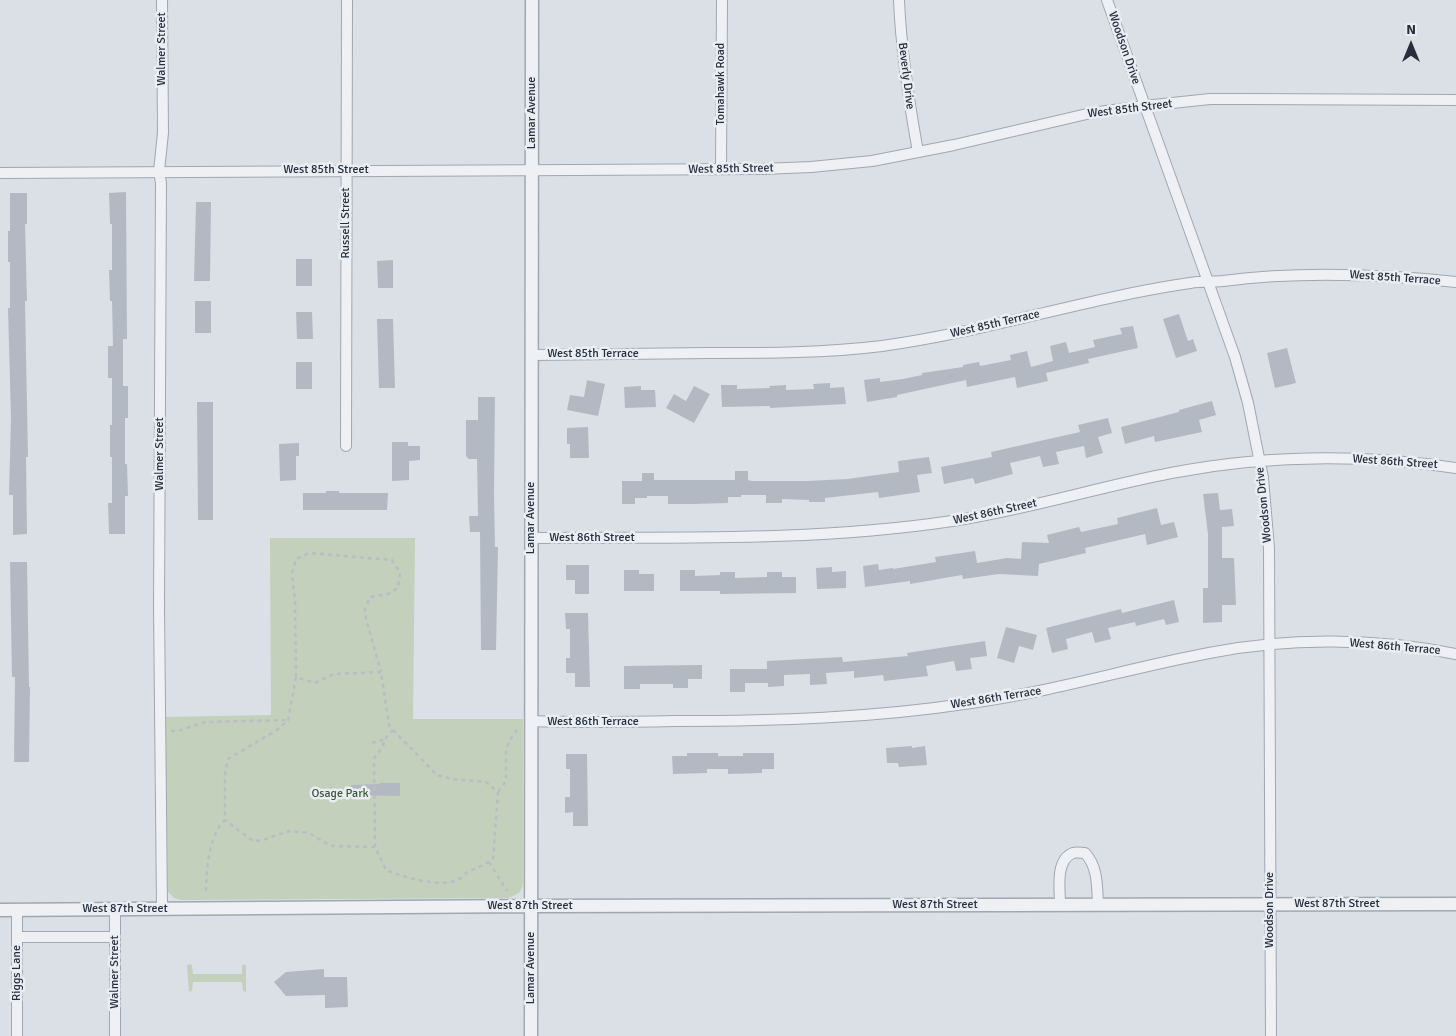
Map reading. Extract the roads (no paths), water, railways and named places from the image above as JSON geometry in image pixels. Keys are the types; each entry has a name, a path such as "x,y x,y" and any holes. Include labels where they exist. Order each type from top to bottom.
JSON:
{"street":[{"name":"Walmer Street","path":"162,0 163,134 160,171 159,606 162,908"},
{"name":"Russell Street","path":"346,446 347,0"},
{"name":"Lamar Avenue","path":"531,1036 526,721 531,538 532,0"},
{"name":"Tomahawk Road","path":"721,169 722,0"},
{"name":"Beverly Drive","path":"900,0 901,32 908,97 918,152"},
{"name":"Woodson Drive","path":"1107,0 1234,357 1248,403 1263,478 1269,548 1271,1036"},
{"name":"West 85th Street","path":"0,173 811,167 872,161 1091,113 1210,99 1456,100"},
{"name":"West 85th Terrace","path":"532,355 760,353 823,351 882,346 950,335 1104,299 1192,282 1321,274 1384,276 1456,282"},
{"name":"West 86th Street","path":"531,538 792,536 872,531 952,521 996,513 1173,473 1260,461 1304,458 1368,459 1456,468"},
{"name":"West 86th Terrace","path":"526,721 742,721 896,713 1038,692 1210,652 1270,645 1334,642 1387,645 1456,654"},
{"path":"1060,904 1060,872 1064,859 1074,853 1085,853 1092,860 1096,876 1098,904"},
{"name":"West 87th Street","path":"0,910 530,906 1456,904"},
{"name":"Walmer Street","path":"115,909 115,1036"},
{"name":"Riggs Lane","path":"17,910 17,1036"},
{"path":"17,937 115,937"}],"park label":[{"name":"Osage Park","path":"340,794"}]}
